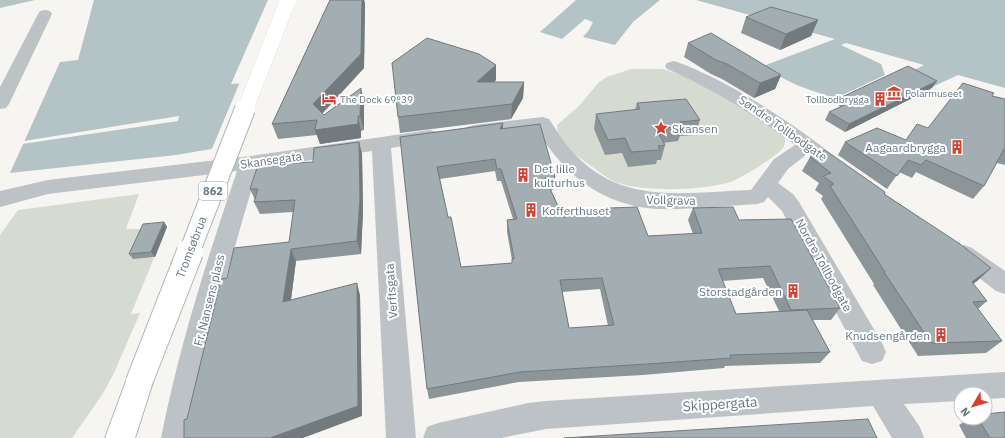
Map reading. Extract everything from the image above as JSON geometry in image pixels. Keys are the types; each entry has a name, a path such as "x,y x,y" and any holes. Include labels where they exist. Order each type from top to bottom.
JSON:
{"main road":[{"name":"Tromsøbrua","path":"120,438 139,382 288,0"}],"street":[{"path":"0,104 44,14"},
{"name":"Søndre Tollbodgate","path":"673,66 710,81 735,95 832,162"},
{"name":"Vollgrava","path":"543,123 560,151 590,178 614,192 640,199 684,201 757,198 781,164 807,145"},
{"name":"Skansegata","path":"0,199 48,188 250,163 453,133 543,123"},
{"name":"Verftsgata","path":"381,143 401,438"},
{"name":"Fr. Nansens plass","path":"176,438 183,400 217,265 250,163"},
{"name":"Nordre Tollbodgate","path":"767,185 786,199 872,352"},
{"path":"948,242 1005,284"},
{"name":"Skippergata","path":"438,438 528,417 546,415 1005,385"},
{"path":"880,392 909,438"}],"shaded area":[{"path":"0,0 35,0 0,8"},
{"path":"94,0 268,0 231,84 267,82 217,148 176,155 10,173 60,62 78,60"},
{"path":"576,0 660,0 633,22 615,45 583,37 593,22 585,19 562,39 540,32"},
{"path":"696,0 1005,0 1005,88 958,75 930,88 905,75 924,65 846,43 841,45 881,64 885,75 836,98 807,89 771,72 763,66 835,39"},
{"path":"631,69 663,69 702,82 783,134 785,139 784,146 777,154 743,176 733,181 707,187 659,189 630,186 613,181 576,155 564,144 557,130 557,125 579,106 599,82 607,77"},
{"path":"139,194 126,229 144,229 132,258 154,258 131,314 140,313 113,375 102,395 72,438 0,438 0,235 18,210"}],"pier":[{"path":"269,81 241,143 211,151 240,82"},
{"path":"179,116 178,121 22,144 24,141"}],"building":[{"path":"330,0 362,0 361,54 313,104 324,115 361,88 360,116 358,116 358,124 315,130 317,120 272,124"},
{"path":"771,7 818,20 786,34 746,17"},
{"path":"711,33 781,75 760,83 727,64 716,60 688,43"},
{"path":"427,38 479,54 496,65 477,82 524,82 512,104 398,117 392,63"},
{"name":"Tollbodbrygga","path":"908,66 937,81 849,124 829,112 847,104 842,101 846,99 842,97"},
{"path":"963,83 994,93 992,96 1005,99 1005,149 984,186 926,160 921,165 908,160 897,176 845,142 877,128 906,140 917,124 928,128"},
{"path":"686,99 700,120 680,122 683,126 656,129 665,145 658,146 660,150 631,152 625,138 608,140 596,114 640,109 637,103"},
{"path":"503,123 500,129 540,124 555,177 545,178 563,217 610,212 609,208 637,207 648,236 702,233 693,208 733,207 739,220 791,219 840,308 791,310 770,266 718,269 736,314 807,310 830,352 730,355 731,358 520,372 427,389 400,137","holes":["495,159 497,169 501,169 517,219 507,220 514,259 512,259 512,263 461,267 451,217 448,217 437,167","602,278 614,325 569,328 560,280"]},
{"path":"359,142 360,199 357,241 291,249 283,302 357,283 358,406 270,438 184,438 184,420 187,419 221,279 227,278 234,248 289,242 295,200 254,202 258,189 250,189 258,165 313,162 314,148"},
{"path":"825,150 885,192 884,194 960,244 991,268 972,282 987,301 973,302 1002,341 931,343 830,186 834,184 823,176 831,173 810,157"},
{"path":"164,222 151,252 129,254 143,224"},
{"path":"1005,412 1005,438 990,438 983,426 993,426 993,413"},
{"path":"868,419 877,438 564,438"}],"place":[{"name":"Polarmuseet","path":"894,93"},
{"name":"The Dock 69°39","path":"329,99"},
{"name":"Tollbodbrygga","path":"880,99"},
{"name":"Skansen","path":"661,128"},
{"name":"Aagaardbrygga","path":"957,147"},
{"name":"Det lille kulturhus","path":"523,175"},
{"name":"Kofferthuset","path":"531,210"},
{"name":"Storstadgården","path":"793,291"},
{"name":"Knudsengården","path":"941,335"}]}
